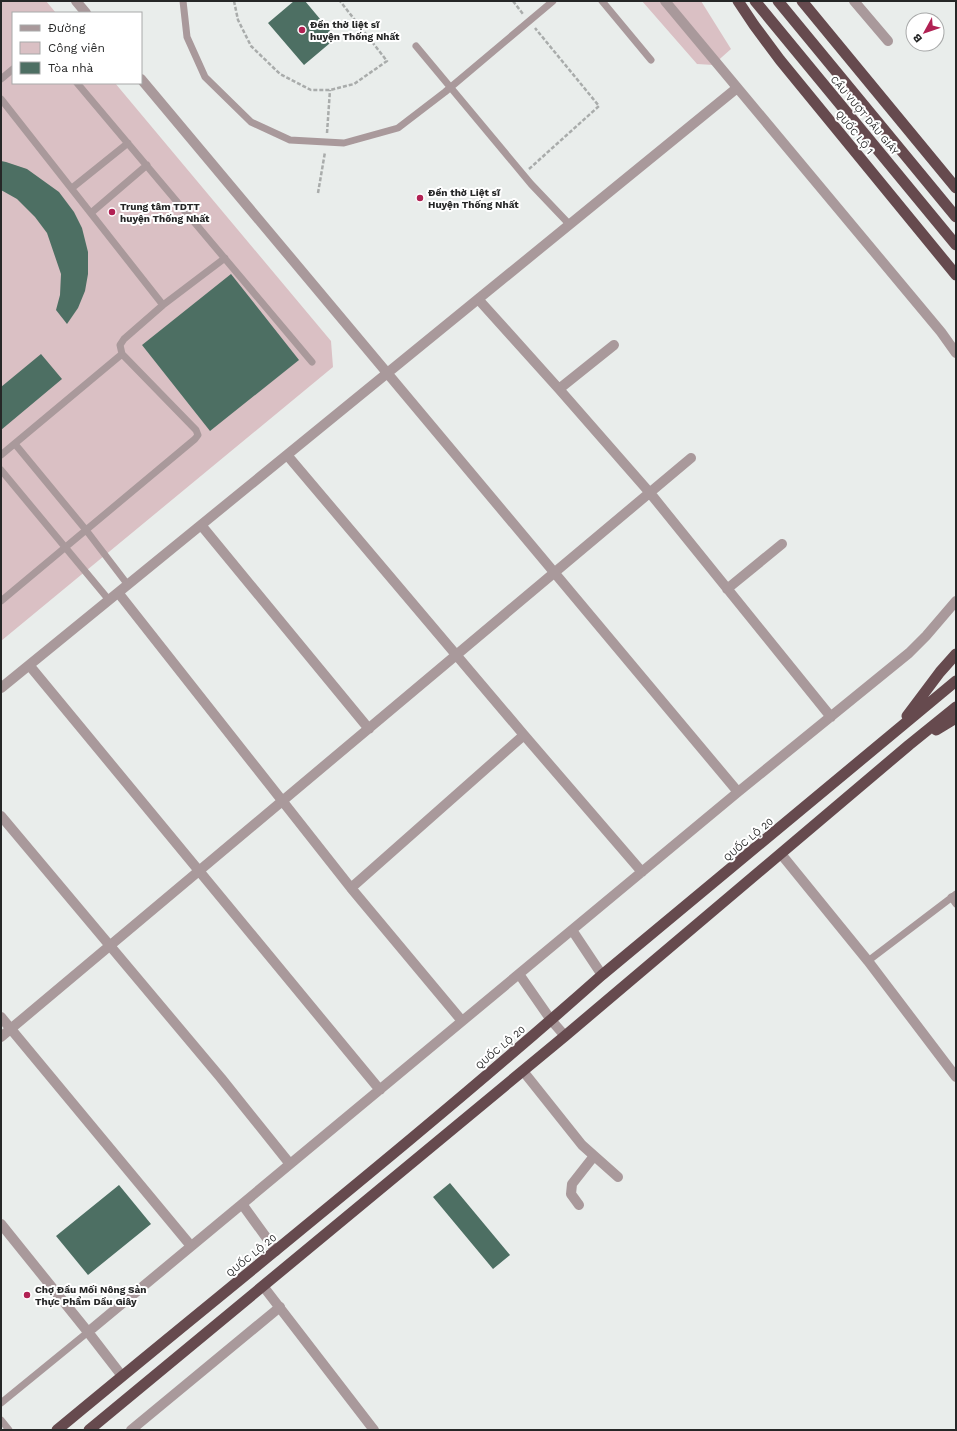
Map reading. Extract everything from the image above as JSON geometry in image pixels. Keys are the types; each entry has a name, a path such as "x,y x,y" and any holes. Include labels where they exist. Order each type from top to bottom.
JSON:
{"highway":[{"name":"QUỐC LỘ 1","path":"738,1 780,60 956,275"},
{"name":"CẦU VƯỢT DẦU GIÂY","path":"778,1 956,217"},
{"path":"802,1 956,188"},
{"name":"CẦU VƯỢT DẦU GIÂY","path":"756,3 956,245"},
{"path":"896,731 940,672 956,654"},
{"name":"QUỐC LỘ 20","path":"57,1430 276,1251 552,1020 602,975 956,681"},
{"path":"89,1430 524,1071 909,745 956,707"},
{"path":"909,745 956,718"}],"street":[{"path":"76,1 85,12"},
{"path":"665,1 941,332 956,353"},
{"path":"854,1 888,41"},
{"path":"142,80 738,792"},
{"path":"1,688 737,88"},
{"path":"478,299 650,493 831,716"},
{"path":"559,389 614,345"},
{"path":"287,455 642,872"},
{"path":"1,1037 691,458"},
{"path":"201,525 369,729"},
{"path":"727,589 782,544"},
{"path":"109,600 120,595 128,585"},
{"path":"120,595 351,888 462,1021"},
{"path":"88,1332 738,792 909,653 926,636 956,601"},
{"path":"30,665 198,871 380,1090"},
{"path":"351,888 524,735"},
{"path":"1,816 290,1164"},
{"path":"781,854 868,961 956,1077"},
{"path":"572,930 602,975"},
{"path":"520,974 565,1036"},
{"path":"1,1017 191,1246"},
{"path":"524,1071 582,1145 618,1177"},
{"path":"579,1205 572,1194 572,1184 594,1156"},
{"path":"242,1204 276,1251"},
{"path":"1,1224 122,1376"},
{"path":"263,1286 374,1430"},
{"path":"131,1430 280,1307"}],"lane":[{"path":"182,1 187,37 205,77 251,122 290,140 344,143 398,128 451,87 553,1"},
{"path":"602,1 651,60"},
{"path":"416,46 523,174 570,224"},
{"path":"1,79 12,70"},
{"path":"78,84 312,362"},
{"path":"1,99 164,305"},
{"path":"72,188 128,143"},
{"path":"91,213 147,165"},
{"path":"1,601 195,439 198,434 196,430 122,354 120,346 124,339 164,305 225,258"},
{"path":"1,455 122,354"},
{"path":"15,444 86,530 128,585"},
{"path":"1,470 109,600"},
{"path":"868,961 954,896 956,904"},
{"path":"1,1403 88,1332"},
{"path":"1,1420 9,1430"}],"path":[{"path":"234,1 238,20 251,46 280,74 312,90 330,90 354,84 387,61 340,1"},
{"path":"512,1 600,106 523,174"}],"green space":[{"name":"Trung tâm TDTT huyện Thống Nhất","path":"1,1 46,1 55,12 12,12 12,84 116,84 331,341 333,367 1,641"},
{"path":"642,1 701,1 731,49 713,65 697,64"}],"building":[{"name":"Đền thờ liệt sĩ huyện Thống Nhất","path":"294,1 305,1 336,38 304,65 268,23"},
{"path":"1,161 27,169 59,192 74,212 82,228 88,252 88,274 85,291 78,308 67,324 56,310 60,295 61,274 47,233 35,217 17,199 1,190"},
{"path":"231,274 299,360 210,431 142,345"},
{"path":"41,354 62,379 1,430 1,387"},
{"path":"450,1183 510,1255 493,1269 433,1197"},
{"path":"119,1185 151,1224 88,1275 56,1236"}],"place":[{"name":"Đền thờ liệt sĩ huyện Thống Nhất","path":"302,30"},
{"name":"Đền thờ Liệt sĩ Huyện Thống Nhất","path":"420,198"},
{"name":"Trung tâm TDTT huyện Thống Nhất","path":"112,212"},
{"name":"Chợ Đầu Mối Nông Sản Thực Phẩm Dầu Giây","path":"27,1295"}]}
